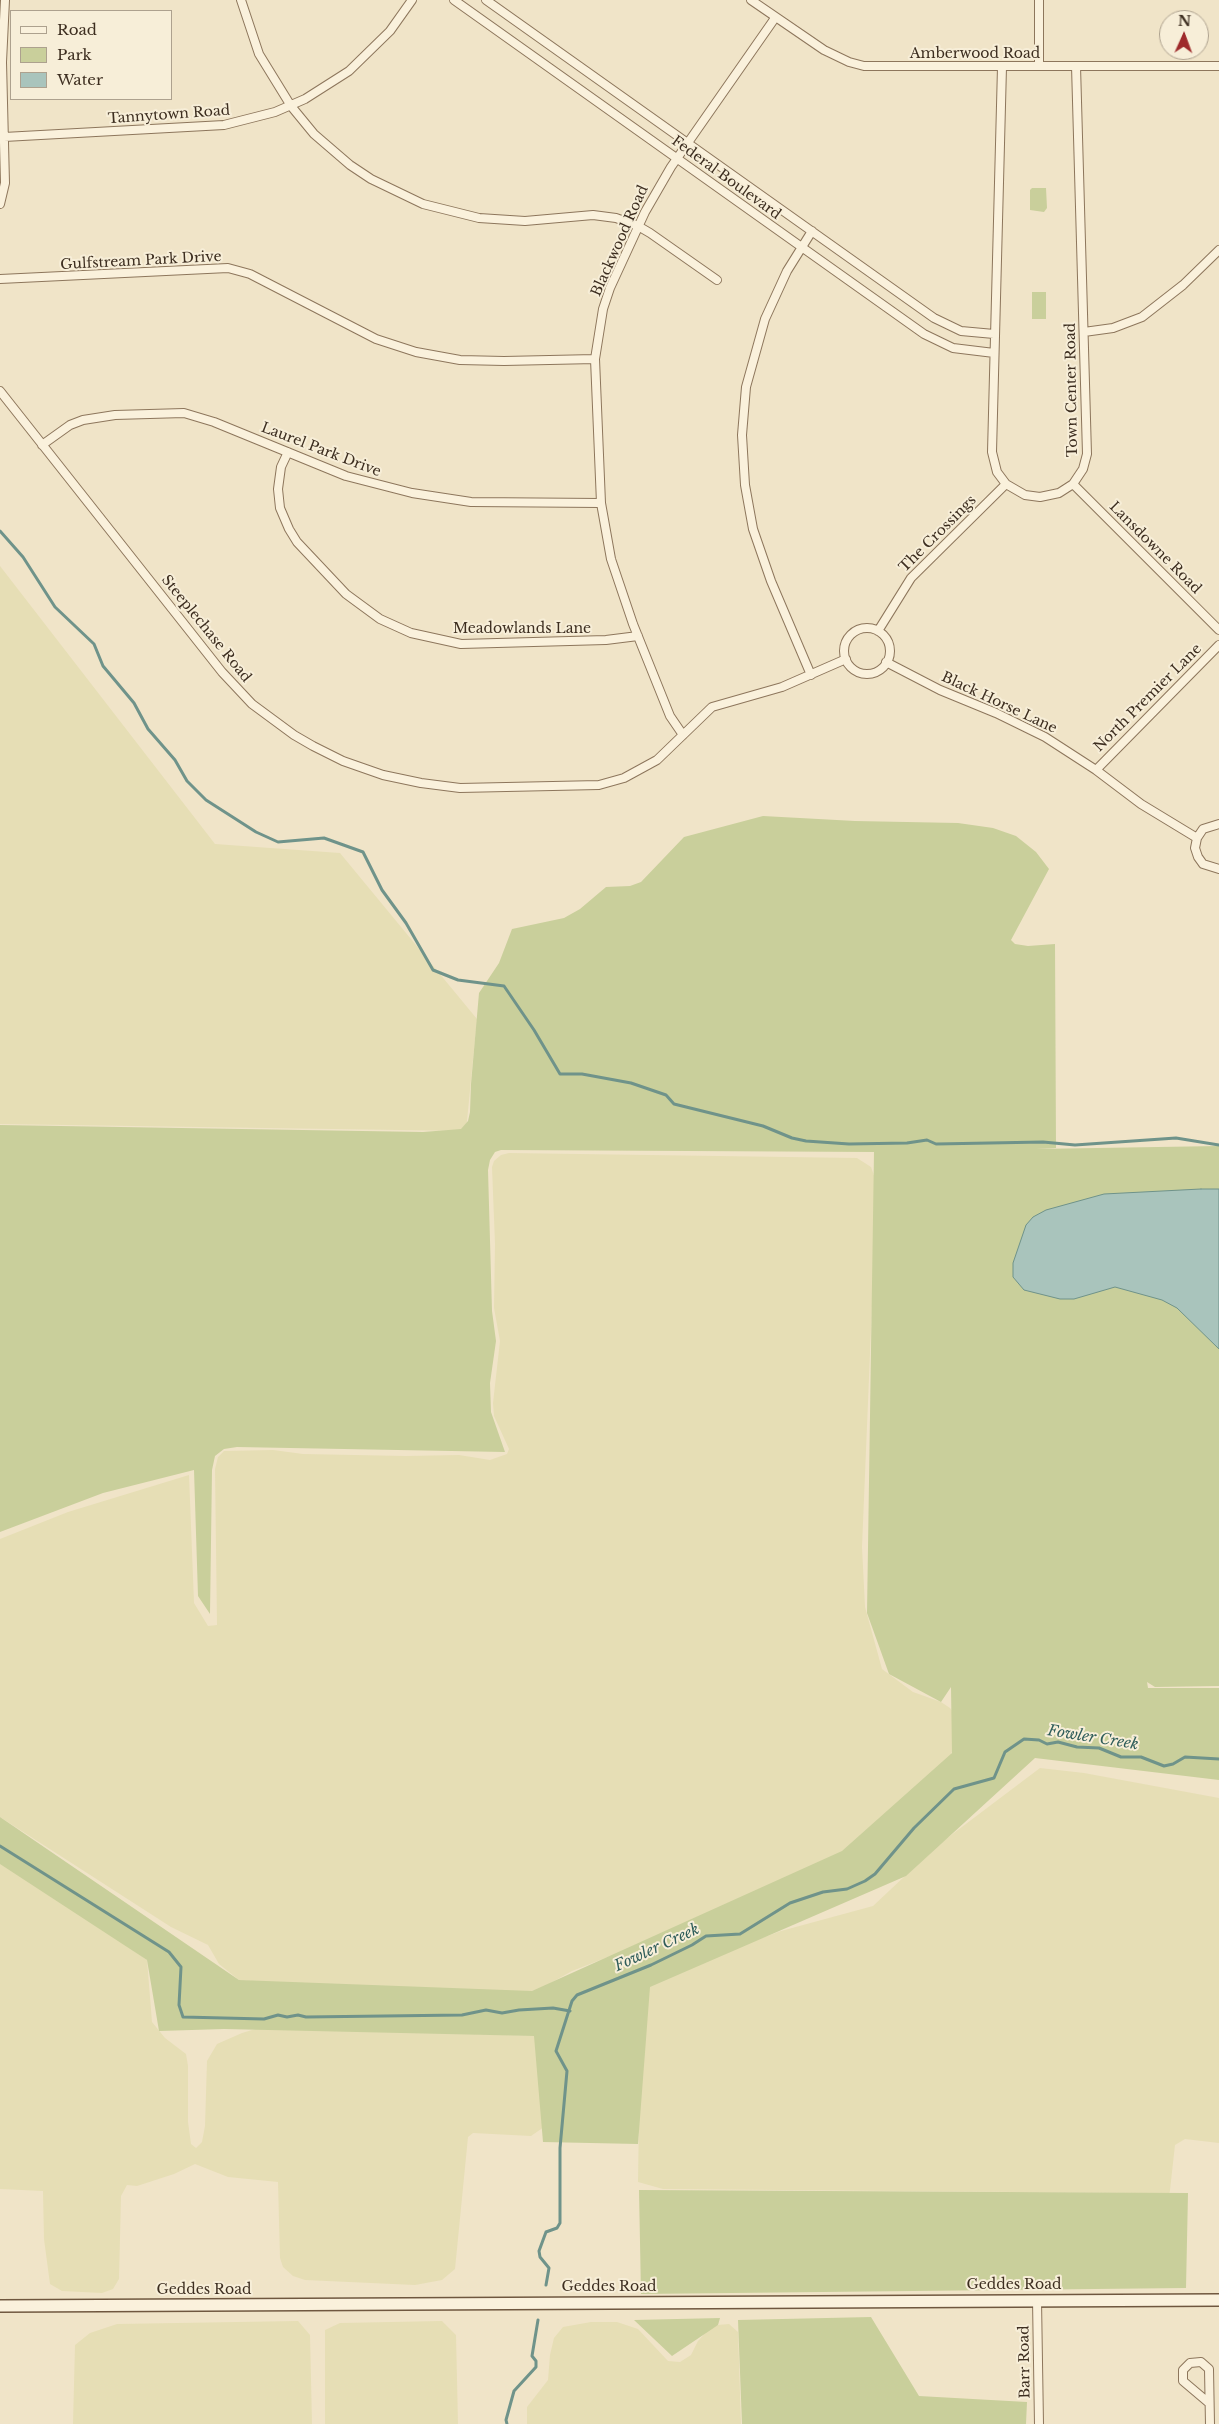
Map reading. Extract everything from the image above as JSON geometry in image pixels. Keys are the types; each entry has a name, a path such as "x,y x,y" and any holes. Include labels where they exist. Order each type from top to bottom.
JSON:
{"main road":[{"name":"Geddes Road","path":"0,2306 1219,2300"}],"street":[{"path":"0,204 5,183 2,62 4,0"},
{"path":"241,0 259,54 291,106 314,134 350,165 386,188 423,204 458,214 497,220 539,221 593,215 616,218 638,226 717,280"},
{"name":"Tannytown Road","path":"4,136 224,125 247,121 291,106 330,85 349,71 390,31 412,0"},
{"name":"Federal Boulevard","path":"454,0 924,334 940,343 962,350 994,354"},
{"name":"Federal Boulevard","path":"486,0 942,323 961,331 994,334"},
{"name":"Amberwood Road","path":"751,0 836,58 864,66 1219,66"},
{"path":"1039,0 1039,66"},
{"name":"Blackwood Road","path":"682,735 670,716 638,636 611,559 602,503 595,359 603,309 610,288 656,190 775,18"},
{"name":"Town Center Road","path":"1073,484 1083,469 1087,454 1076,66"},
{"path":"1002,67 992,452 997,472 1006,484 1025,495 1040,497 1059,493 1073,484"},
{"path":"811,675 771,581 753,529 745,485 742,435 746,387 757,342 774,297 812,231"},
{"path":"1084,332 1113,328 1142,317 1183,284 1219,250"},
{"name":"Gulfstream Park Drive","path":"0,279 228,268 250,274 376,339 416,352 460,360 504,362 595,359"},
{"name":"Steeplechase Road","path":"0,391 222,672 252,704 294,735 331,755 383,775 445,786 591,786 624,778 638,771 657,760 682,735"},
{"name":"Laurel Park Drive","path":"42,445 70,426 84,420 115,415 184,413 214,422 346,476 412,493 470,502 602,503"},
{"name":"Meadowlands Lane","path":"288,452 280,467 278,489 280,508 289,529 297,542 346,594 380,619 411,633 461,644 606,640 638,636"},
{"name":"The Crossings","path":"878,631 911,578 1006,484"},
{"name":"Lansdowne Road","path":"1073,484 1219,630"},
{"path":"862,629 878,631 888,643 890,650 886,662 875,672 862,673 851,667 846,659 845,647 851,635 862,629"},
{"name":"North Premier Lane","path":"1096,770 1219,645"},
{"path":"682,735 712,707 782,687 846,659"},
{"name":"Black Horse Lane","path":"886,662 940,690 1018,723 1096,770 1141,804 1197,838"},
{"path":"1219,824 1206,827 1197,838 1195,848 1200,860 1207,866 1219,869"},
{"name":"Barr Road","path":"1037,2300 1038,2424"},
{"path":"1209,2403 1183,2381 1182,2370 1190,2363 1201,2362 1210,2369 1210,2424"}],"shaded area":[{"path":"0,566 215,844 340,853 477,1019 466,1131 0,1124"},
{"path":"509,1153 857,1158 871,1167 877,1184 862,1547 865,1607 882,1669 913,1692 941,1702 950,1708 957,1718 957,1735 948,1765 926,1789 801,1882 572,1971 540,1989 499,2000 239,1980 219,1964 208,1945 171,1927 0,1817 0,1539 68,1512 189,1475 194,1603 208,1626 217,1625 215,1469 218,1457 224,1451 273,1450 303,1454 406,1456 459,1455 490,1460 507,1454 509,1449 494,1416 493,1403 500,1341 494,1308 495,1244 492,1167 494,1161 501,1155"},
{"path":"1040,1768 1084,1773 1219,1798 1219,2143 1185,2139 1175,2145 1169,2199 1136,2193 663,2189 638,2182 639,2117 649,1987 673,1971 781,1931 873,1906 938,1845"},
{"path":"0,1855 147,1960 152,2022 165,2038 186,2054 188,2066 188,2122 191,2144 196,2148 202,2142 205,2126 207,2061 217,2044 242,2033 262,2027 535,2036 544,2127 531,2136 473,2133 468,2137 455,2269 442,2280 415,2285 305,2280 293,2276 283,2267 280,2258 278,2182 228,2177 195,2164 174,2174 137,2186 127,2185 121,2196 119,2279 113,2289 102,2293 62,2291 50,2284 44,2239 43,2191 0,2189"},
{"path":"298,2321 310,2335 312,2424 73,2424 75,2345 90,2333 117,2324"},
{"path":"442,2321 456,2335 458,2424 325,2424 325,2330 340,2323"},
{"path":"591,2322 617,2322 638,2329 668,2361 680,2362 691,2355 698,2341 709,2329 718,2325 729,2324 738,2332 741,2424 527,2424 527,2407 548,2380 550,2355 554,2338 563,2327"}],"green space":[{"path":"1032,188 1046,188 1047,208 1044,212 1030,210 1030,190"},
{"path":"1032,292 1046,292 1046,319 1032,319"},
{"path":"763,816 855,821 958,823 993,828 1016,836 1036,852 1049,869 1011,940 1015,944 1028,946 1055,944 1056,1148 1036,1149 1219,1146 1219,1686 1155,1687 1147,1682 1148,1688 1219,1688 1219,1780 1035,1758 906,1876 650,1987 638,2144 543,2142 534,2036 224,2029 159,2031 147,1960 0,1864 0,1817 239,1980 532,1991 842,1851 952,1753 951,1687 941,1702 889,1674 867,1613 874,1152 501,1150 495,1152 490,1160 488,1170 492,1311 496,1341 490,1383 491,1412 505,1452 237,1447 224,1449 215,1456 212,1470 210,1614 198,1596 194,1470 103,1493 0,1532 0,1125 423,1132 461,1129 468,1121 470,1112 479,993 499,963 512,929 564,918 580,909 606,887 630,886 641,882 684,837"},
{"path":"639,2190 1188,2193 1186,2288 641,2294"},
{"path":"871,2317 919,2396 1027,2402 1026,2424 742,2424 738,2320"},
{"path":"720,2318 718,2325 672,2356 634,2320"}],"water":[{"path":"1219,1189 1219,1349 1177,1308 1162,1300 1115,1287 1074,1299 1060,1299 1024,1290 1013,1277 1013,1263 1026,1225 1033,1217 1046,1210 1104,1194"}],"waterway":[{"path":"0,531 23,557 55,607 94,644 103,666 134,703 148,729 175,760 187,781 206,800 256,832 278,842 324,838 363,852 382,890 406,923 433,970 458,980 504,986 534,1030 560,1074 582,1074 631,1083 666,1095 674,1104 763,1126 792,1138 806,1141 849,1144 907,1143 927,1140 936,1144 1043,1142 1075,1145 1176,1138 1219,1145"},
{"name":"Fowler Creek","path":"546,2285 549,2268 540,2257 539,2251 546,2232 557,2228 560,2223 560,2148 567,2071 556,2051 572,2001 577,1995 651,1965 706,1936 740,1934 790,1903 823,1892 847,1889 865,1881 875,1874 914,1828 954,1789 994,1778 1005,1752 1024,1739 1039,1740 1047,1744 1058,1742 1077,1747 1099,1748 1121,1757 1141,1757 1164,1766 1173,1764 1185,1757 1219,1759"},
{"path":"0,1846 169,1952 181,1967 179,2005 183,2017 264,2019 278,2015 287,2017 298,2015 306,2017 462,2015 486,2010 502,2013 553,2008 570,2011"},
{"name":"Fowler Creek","path":"507,2424 506,2420 514,2391 536,2367 536,2361 532,2356 538,2320"}]}
